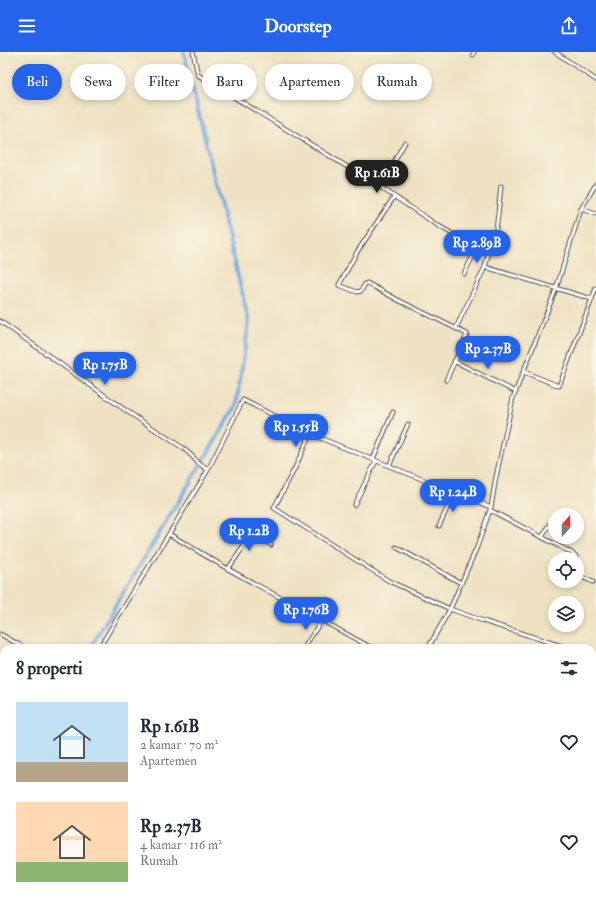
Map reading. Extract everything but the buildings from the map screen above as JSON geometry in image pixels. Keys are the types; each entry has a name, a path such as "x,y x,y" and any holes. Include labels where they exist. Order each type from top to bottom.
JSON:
{"street":[{"path":"193,52 198,75 380,187 437,225 486,253 488,256"},
{"path":"555,52 596,80"},
{"path":"380,187 405,142"},
{"path":"430,644 450,609 477,547 490,508 511,405 556,289 581,209 596,184"},
{"path":"456,328 485,267 493,243 501,186"},
{"path":"394,196 357,252 339,285 358,292 365,284 367,284 456,328 467,335 446,380"},
{"path":"581,209 596,214"},
{"path":"464,274 476,248"},
{"path":"485,267 592,299"},
{"path":"524,372 559,386 596,288"},
{"path":"0,321 128,412 183,448 206,469"},
{"path":"454,361 516,392"},
{"path":"101,644 169,534 243,400 310,434 490,508 570,552"},
{"path":"354,505 393,412"},
{"path":"389,466 408,424"},
{"path":"310,434 295,468 274,508 389,581 450,609 555,644"},
{"path":"439,526 454,493"},
{"path":"542,537 548,528"},
{"path":"169,534 228,569 364,644"},
{"path":"228,569 251,536 257,535 271,545"},
{"path":"396,547 461,582"},
{"path":"584,578 593,582"},
{"path":"307,644 321,621"},
{"path":"0,634 18,644"}],"waterway":[{"path":"92,644 236,406 249,322 184,52"}]}
